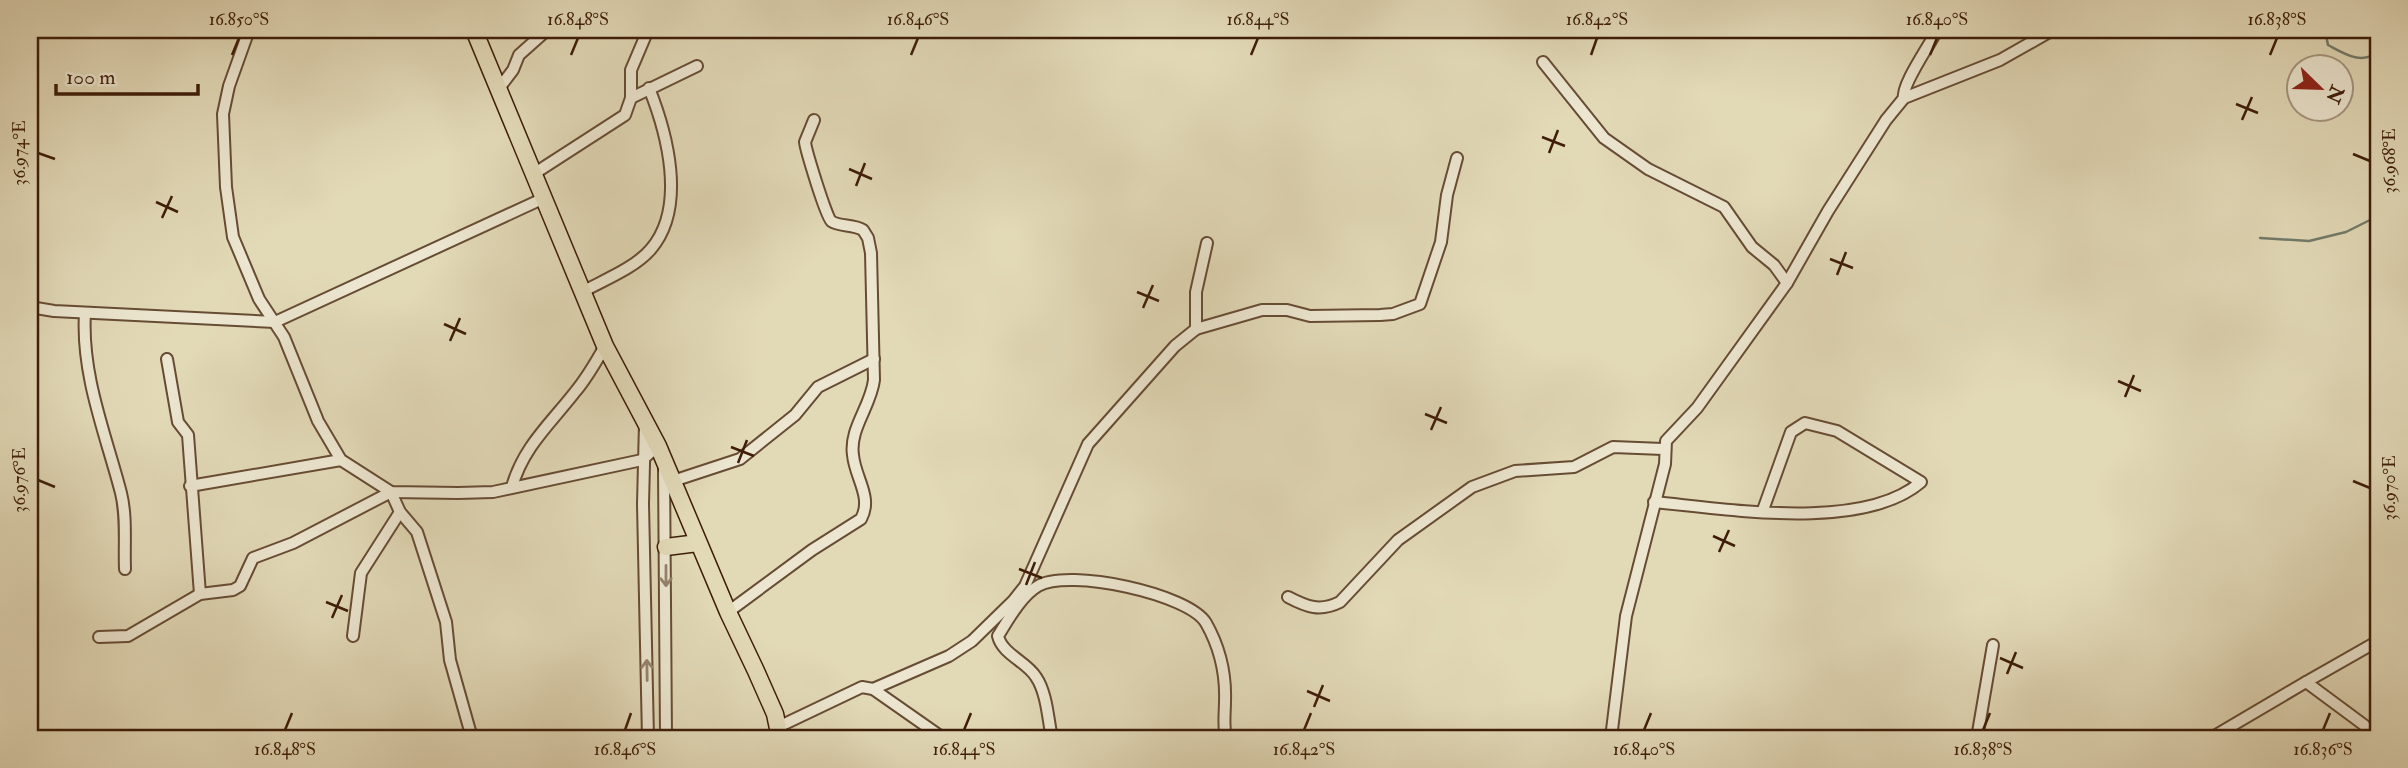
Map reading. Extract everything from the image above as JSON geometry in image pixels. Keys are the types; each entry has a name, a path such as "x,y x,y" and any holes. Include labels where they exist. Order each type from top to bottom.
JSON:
{"highway":[{"path":"474,30 500,87 532,175 605,346 661,452 727,612 781,729"},
{"path":"666,547 698,543"}],"street":[{"path":"249,30 229,86 223,114 226,187 233,237 259,299 275,322 318,421 341,460 391,492 400,512 417,532 446,622 450,660 472,738"},
{"path":"500,87 513,70 519,55 547,30"},
{"path":"532,175 620,120 631,98 631,70 648,30"},
{"path":"1904,98 1904,86 1919,66 1937,30"},
{"path":"1611,738 1626,616 1643,561 1654,502 1665,464 1663,449 1670,434 1697,408 1787,284 1828,211 1886,120 1904,98 2000,60 2053,30"},
{"path":"1543,62 1604,138 1648,169 1724,207 1752,247 1774,265 1787,284"},
{"path":"631,98 697,66"},
{"path":"582,292 649,251 669,212 669,168 660,118 649,88"},
{"path":"727,612 812,550 861,519 867,502 853,456 852,438 872,399 874,359 868,238 857,226 833,223 824,212 818,181 805,142 814,120"},
{"path":"873,689 949,656 972,641 1013,601 1025,586 1076,464 1088,444 1175,346 1196,328 1262,310 1287,310 1310,316 1380,315 1394,314 1420,304 1441,242 1447,195 1457,158"},
{"path":"30,307 85,313 275,322 542,199"},
{"path":"1196,328 1196,292 1207,243"},
{"path":"85,313 86,348 95,399 121,495 125,569"},
{"path":"512,487 517,466 537,437 577,391 605,346"},
{"path":"167,359 178,422 188,435 200,594"},
{"path":"673,481 740,459 795,415 818,387 874,359"},
{"path":"99,637 128,636 200,594 233,590 240,586 253,558 293,543 391,492 493,492 642,460 661,452 666,547 666,738 648,737 642,460 645,419"},
{"path":"1654,502 1763,510 1841,514 1901,496 1921,482 1837,431 1805,423 1791,432 1763,510"},
{"path":"1288,597 1307,608 1328,608 1340,602 1398,540 1472,487 1515,471 1574,467 1613,447 1663,449"},
{"path":"190,486 341,460"},
{"path":"353,636 362,573 400,512"},
{"path":"1052,738 1039,681 1031,669 1005,648 999,636 1023,601 1039,585 1081,579 1114,582 1145,592 1198,614 1205,621 1223,668 1226,738"},
{"path":"2211,738 2378,641"},
{"path":"1977,738 1993,645"},
{"path":"2306,682 2364,724 2375,738"},
{"path":"781,729 862,687 873,689 943,738"}],"waterway":[{"path":"2325,30 2328,45 2347,55 2365,58 2378,52"},
{"path":"2260,238 2309,241 2346,232 2378,216"}]}
